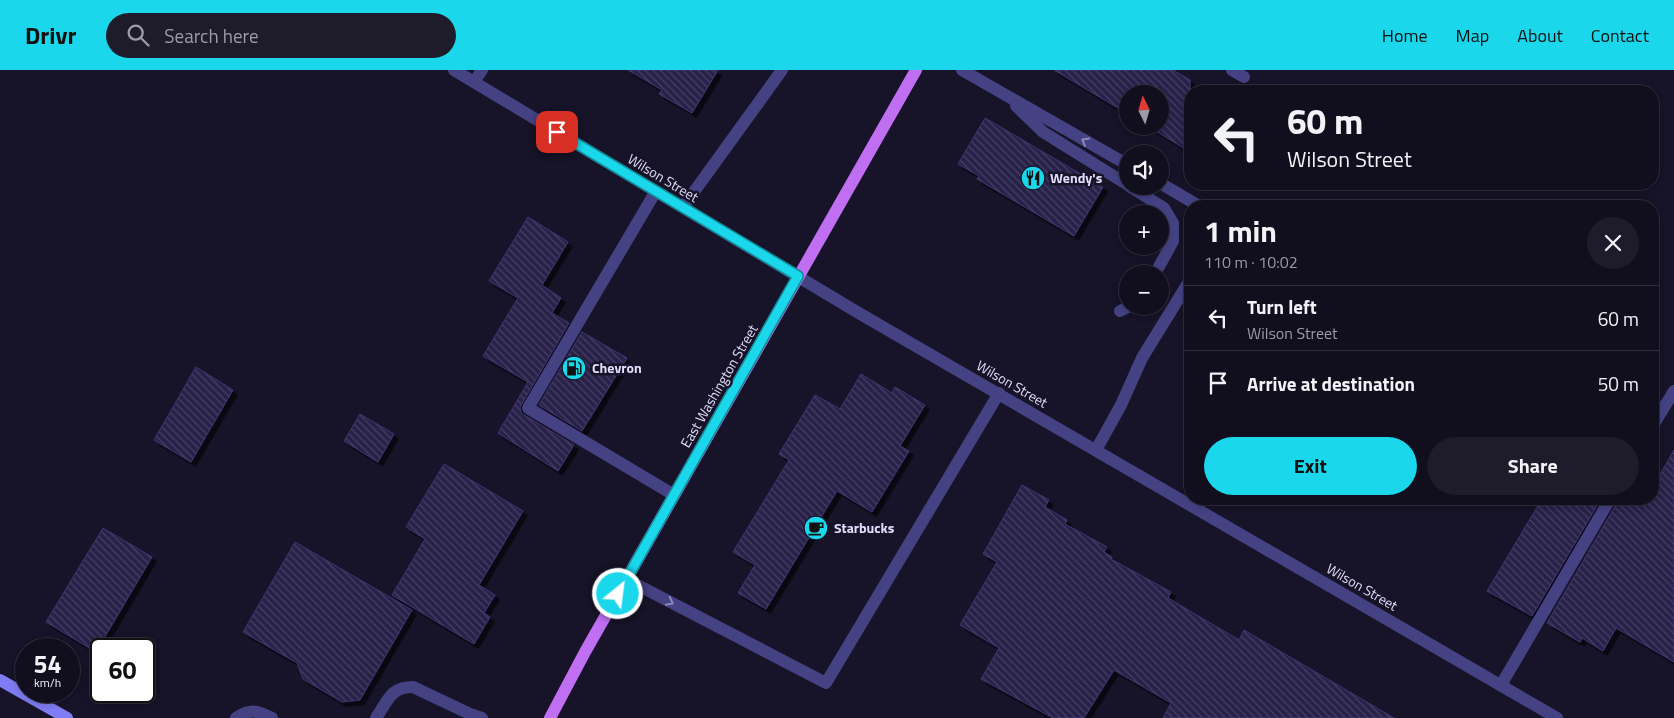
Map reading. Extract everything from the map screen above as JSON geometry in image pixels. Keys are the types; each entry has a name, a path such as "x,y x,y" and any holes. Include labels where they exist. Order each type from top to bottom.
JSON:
{"main road":[{"name":"East Washington Street","path":"550,718 626,579 916,70"},
{"path":"0,680 67,718"}],"street":[{"name":"Wilson Street","path":"454,70 798,276 1184,501"},
{"path":"474,82 482,70"},
{"path":"683,207 782,70"},
{"path":"962,70 1119,160"},
{"path":"1232,70 1244,77"},
{"path":"1004,94 1043,132 1119,180"},
{"path":"1169,188 1189,200"},
{"path":"656,191 528,408 674,495"},
{"path":"1143,195 1164,208 1173,223 1173,241 1160,265"},
{"path":"1096,450 1121,405 1142,358 1184,290"},
{"path":"1659,416 1674,391"},
{"path":"626,579 826,683 999,393"},
{"name":"Wilson Street","path":"1191,505 1558,718"},
{"path":"1501,685 1606,505"},
{"path":"376,718 395,690 413,686 482,718"},
{"path":"236,718 245,712 257,711 272,718"}],"building":[{"path":"628,70 718,70 692,113 659,94 662,90"},
{"path":"1054,70 1173,70 1190,80 1190,85 1184,85 1184,148 1163,135 1169,135 1169,85 1119,85 1119,109"},
{"name":"Wendy's","path":"985,118 1103,187 1074,236 977,179 979,176 958,164"},
{"path":"528,217 568,242 542,285 561,298 552,313 569,323 520,407 524,415 574,445 558,471 498,433 528,382 483,356 518,298 489,281"},
{"name":"Chevron","path":"582,332 627,358 582,431 539,405"},
{"path":"196,367 233,390 191,462 154,440"},
{"path":"861,374 892,393 895,387 925,405 900,446 909,451 872,512 837,491 766,609 738,593 755,565 733,552 789,460 779,454 815,395 840,409"},
{"path":"360,414 394,434 378,462 344,441"},
{"path":"1674,450 1674,662 1616,628 1603,651 1582,638 1580,642 1547,623 1616,505 1659,505 1659,477"},
{"path":"444,464 523,511 479,585 495,595 484,613 490,617 474,644 392,595 425,539 406,527"},
{"path":"1022,485 1049,500 1045,507 1067,520 1065,524 1107,547 1104,552 1112,557 1111,559 1171,592 1168,598 1239,640 1244,630 1394,718 1163,718 1171,703 1114,670 1084,718 1053,718 981,679 999,648 960,625 997,562 983,554"},
{"path":"1538,505 1597,505 1532,616 1487,591"},
{"path":"103,528 152,557 104,638 90,638 90,648 80,642 80,638 73,638 46,622"},
{"path":"295,542 412,610 360,700 342,702 303,679 297,663 243,632"}],"place":[{"name":"Wendy's","path":"1033,178"},
{"name":"Chevron","path":"574,368"},
{"name":"Starbucks","path":"816,528"}],"route":[{"path":"557,132 798,276 618,594"}]}
